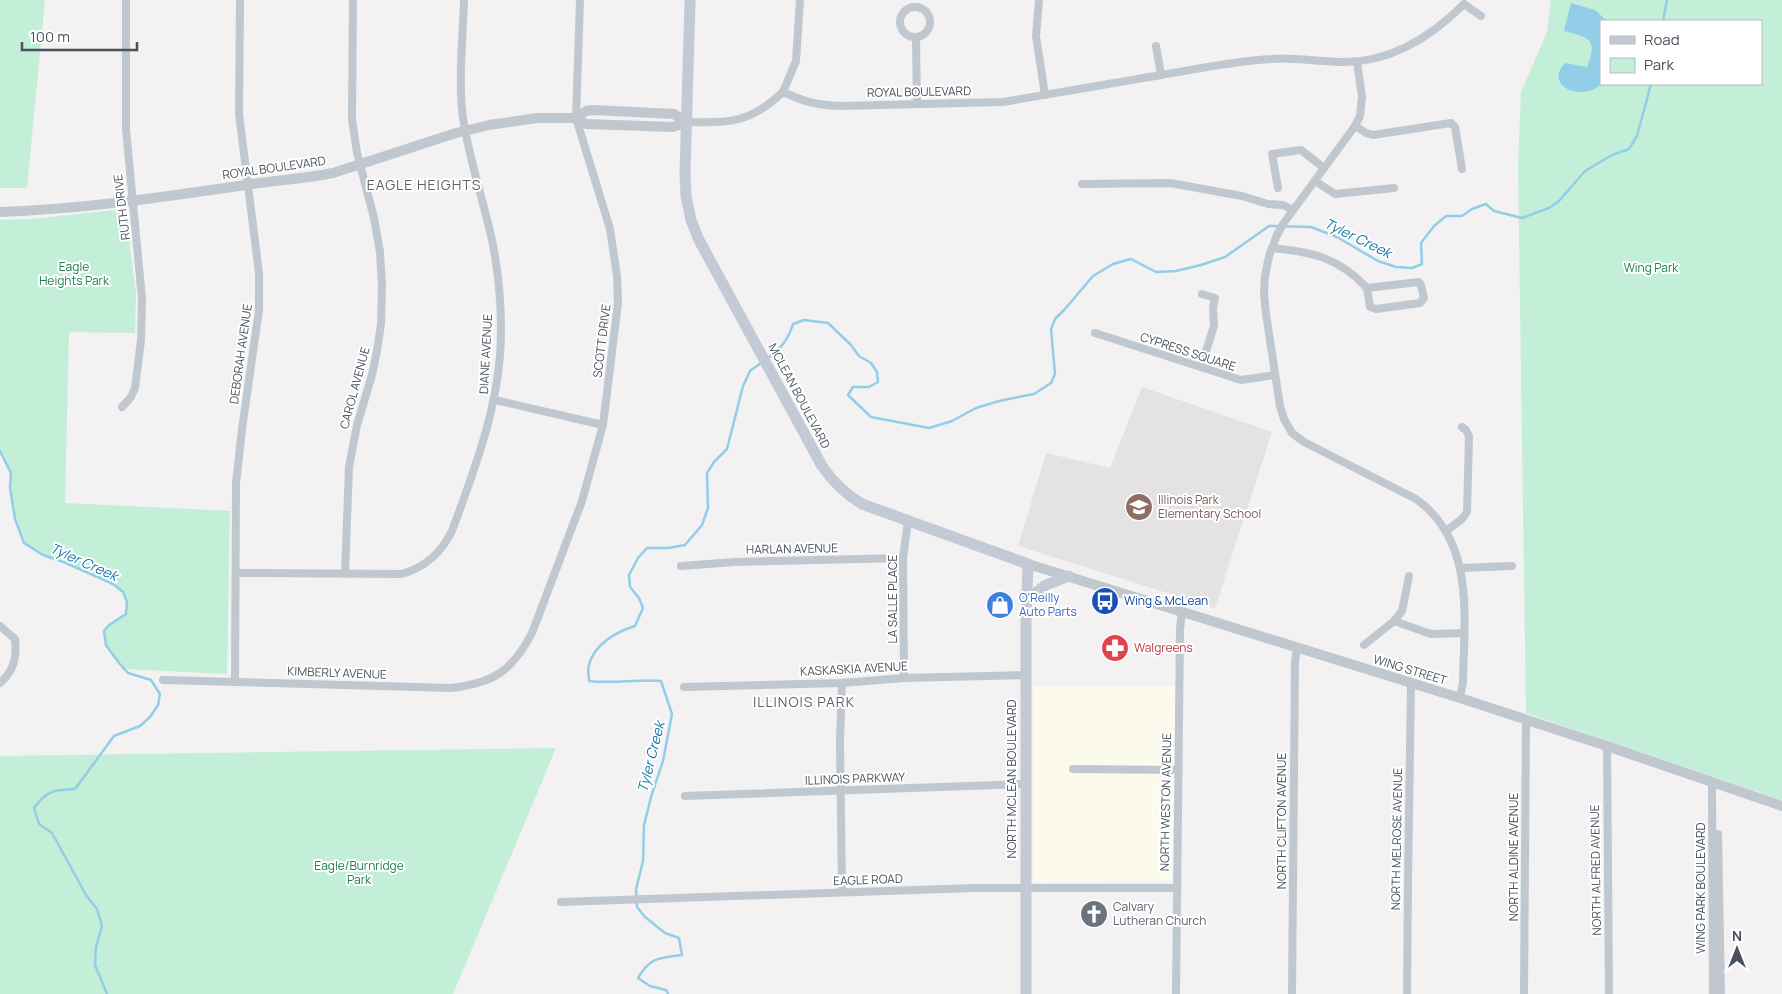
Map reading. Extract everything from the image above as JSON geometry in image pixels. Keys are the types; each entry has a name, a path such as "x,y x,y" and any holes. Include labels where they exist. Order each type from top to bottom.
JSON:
{"main road":[{"path":"686,122 690,0"},
{"name":"MCLEAN BOULEVARD","path":"686,122 686,196 691,220 702,246 818,459 836,484 845,493 862,504 1028,564"},
{"name":"NORTH MCLEAN BOULEVARD","path":"1026,994 1026,600 1028,564"},
{"path":"1026,600 1046,585 1069,576"}],"street":[{"name":"RUTH DRIVE","path":"122,407 131,397 135,388 140,340 141,281 126,128 126,0"},
{"name":"DEBORAH AVENUE","path":"235,682 236,483 238,455 259,310 259,273 239,114 240,0"},
{"name":"CAROL AVENUE","path":"345,574 349,467 357,425 372,375 381,324 382,285 380,252 374,218 355,144 352,106 352,0"},
{"name":"DIANE AVENUE","path":"236,573 402,574 419,567 438,553 452,532 479,458 495,400 501,331 497,274 492,240 466,130 461,94 464,0"},
{"name":"SCOTT DRIVE","path":"505,669 522,652 532,633 582,500 603,426 617,320 618,290 610,229 576,118 580,0"},
{"path":"783,92 796,61 800,0"},
{"path":"1039,0 1036,36 1045,96"},
{"name":"ROYAL BOULEVARD","path":"0,212 132,201 247,184 314,177 466,130 537,118 576,118 586,124 674,127 686,122 732,121 746,118 770,104 783,92 805,102 819,105 1002,102 1272,58 1357,62 1387,55 1421,40 1438,28 1465,2 1481,16"},
{"path":"918,6 926,11 930,24 926,32 916,38 906,34 901,24 901,19 906,10 918,6"},
{"path":"916,38 917,104"},
{"path":"1156,46 1161,75"},
{"path":"1357,62 1362,104 1360,116 1355,126 1291,212 1277,235 1267,265 1264,293 1275,375 1284,419 1297,437 1416,499 1430,511 1446,531 1453,544 1461,568 1464,591 1463,682 1460,698"},
{"path":"1355,126 1366,133 1374,135 1451,123 1455,127 1462,169"},
{"path":"1278,188 1272,154 1301,150 1324,168"},
{"path":"1315,181 1335,194 1394,188"},
{"path":"1082,184 1170,183 1242,196 1268,204 1283,206 1291,212"},
{"path":"1272,248 1313,254 1326,258 1349,270 1367,288 1372,309 1420,303 1423,300 1419,282 1367,288"},
{"path":"1201,367 1214,326 1213,308 1215,298 1202,294"},
{"name":"CYPRESS SQUARE","path":"1095,333 1241,380 1275,375"},
{"path":"495,400 603,426"},
{"path":"1446,531 1462,519 1468,507 1469,436 1462,427"},
{"name":"LA SALLE PLACE","path":"904,678 904,558 908,520"},
{"name":"HARLAN AVENUE","path":"681,566 735,562 904,558"},
{"name":"WING STREET","path":"1028,564 1460,698 1782,806"},
{"path":"1461,568 1512,566"},
{"path":"1364,644 1394,621 1402,610 1409,576"},
{"name":"NORTH WESTON AVENUE","path":"1176,994 1180,629 1182,611"},
{"path":"1394,621 1431,634 1464,633"},
{"path":"0,626 15,639 16,650 12,669 0,684"},
{"name":"NORTH CLIFTON AVENUE","path":"1292,994 1294,671 1297,648"},
{"name":"KIMBERLY AVENUE","path":"163,680 450,688 482,683 505,669"},
{"name":"KASKASKIA AVENUE","path":"684,687 842,683 904,678 1026,675"},
{"path":"842,683 840,741 842,892"},
{"name":"NORTH MELROSE AVENUE","path":"1407,994 1411,684"},
{"name":"NORTH ALDINE AVENUE","path":"1524,994 1526,721"},
{"name":"NORTH ALFRED AVENUE","path":"1607,746 1609,994"},
{"path":"1073,769 1178,770"},
{"name":"WING PARK BOULEVARD","path":"1713,994 1715,783"},
{"name":"WING PARK BOULEVARD","path":"1715,783 1721,994"},
{"name":"ILLINOIS PARKWAY","path":"685,796 1026,784"},
{"name":"EAGLE ROAD","path":"561,902 974,888 1177,888"}],"shaded area":[{"name":"Illinois Park Elementary School","path":"1142,387 1272,432 1215,608 1018,546 1046,453 1110,468"},
{"path":"1034,686 1176,686 1172,881 1034,882"}],"green space":[{"path":"0,0 45,0 27,188 0,188"},
{"name":"Wing Park","path":"1551,0 1782,0 1782,800 1526,713 1518,164 1521,92 1547,32"},
{"name":"Eagle Heights Park","path":"125,209 136,293 135,333 69,332 65,503 230,511 227,674 125,669 106,645 104,631 117,619 126,614 127,602 123,592 113,584 43,555 24,543 15,519 10,488 11,473 0,451 0,220 31,219"},
{"name":"Eagle/Burnridge Park","path":"556,748 453,994 0,994 0,756"}],"water":[{"path":"1571,3 1595,10 1606,20 1600,20 1600,85 1593,89 1585,92 1576,92 1562,85 1559,79 1559,71 1565,63 1587,67 1592,50 1589,41 1585,38 1564,31"}],"waterway":[{"name":"Tyler Creek","path":"1663,20 1667,0"},
{"name":"Tyler Creek","path":"768,358 784,343 793,324 804,320 828,323 851,345 859,356 871,363 877,372 878,382 869,387 853,387 848,395 871,417 929,428 952,421 976,408 1034,394 1051,383 1055,374 1051,329 1055,319 1093,276 1113,264 1131,259 1156,272 1176,271 1201,265 1225,257 1269,226 1311,227 1337,237 1378,261 1396,267 1412,268 1422,264 1421,243 1434,226 1446,216 1462,216 1472,209 1486,204 1494,211 1522,218 1549,208 1559,201 1585,171 1612,155 1629,149 1637,136 1651,85"},
{"name":"Tyler Creek","path":"668,994 666,990 650,986 638,978 651,962 682,955 679,938 665,933 645,917 637,907 636,889 643,861 644,825 663,761 672,714 661,681 589,681 588,667 601,645 613,635 635,626 643,608 639,598 630,587 629,575 638,558 647,548 668,548 685,545 702,525 708,508 707,473 714,462 727,449 743,386 750,371 761,363"},
{"name":"Tyler Creek","path":"0,451 11,473 10,488 15,519 24,543 43,555 113,584 123,592 127,602 126,614 109,625 104,631 106,645 128,673 151,680 160,694 158,705 150,717 140,726 114,736 75,789 47,794 34,808 39,824 52,833 86,895 97,909 102,926 96,947 95,965 107,994"}],"place":[{"name":"Illinois Park Elementary School","path":"1139,507"},
{"name":"Wing & McLean","path":"1105,601"},
{"name":"O'Reilly Auto Parts","path":"1000,605"},
{"name":"Walgreens","path":"1115,648"},
{"name":"Calvary Lutheran Church","path":"1094,914"}],"district":[{"name":"EAGLE HEIGHTS","path":"424,185"},
{"name":"ILLINOIS PARK","path":"804,702"}]}
